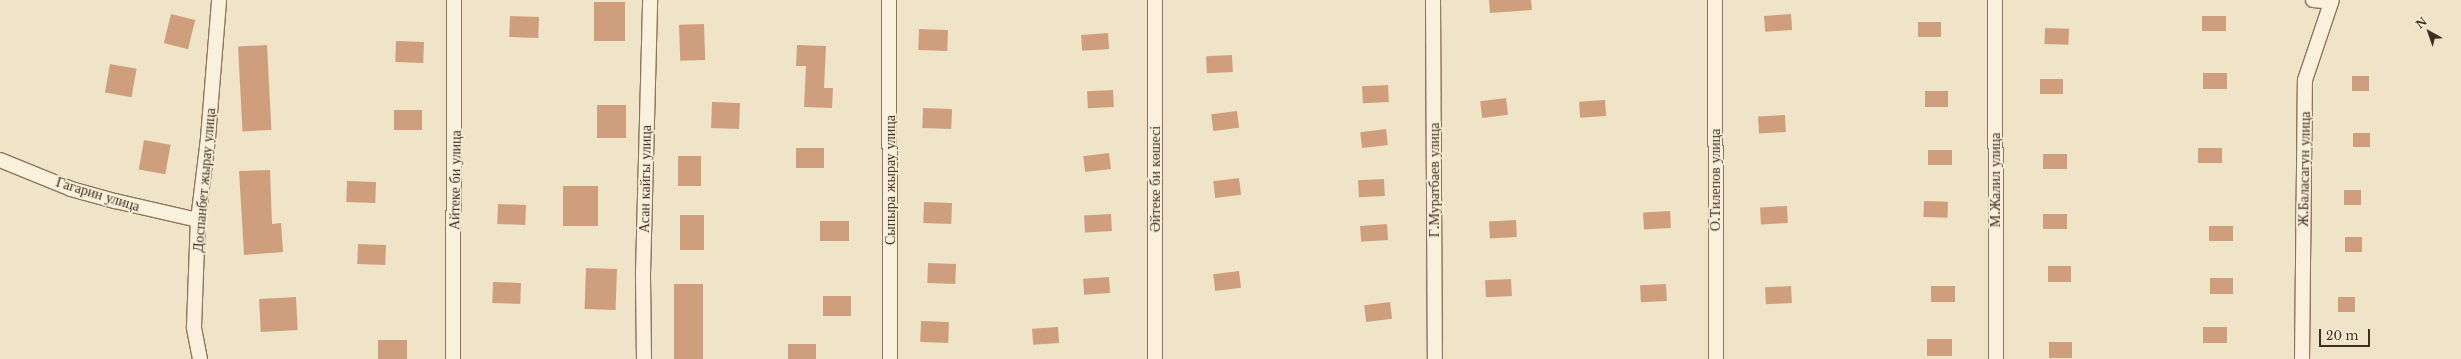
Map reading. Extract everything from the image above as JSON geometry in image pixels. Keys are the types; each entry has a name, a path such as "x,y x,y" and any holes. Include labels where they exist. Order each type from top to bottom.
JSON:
{"street":[{"name":"Доспанбет жырау улица","path":"200,359 194,327 198,220 208,138 219,0"},
{"name":"Айтеке би улица","path":"454,0 454,359"},
{"name":"Асан кайгы улица","path":"644,359 643,273 650,0"},
{"name":"Сыпыра жырау улица","path":"889,0 890,359"},
{"name":"Әйтеке би көшесі","path":"1154,359 1155,0"},
{"name":"Г.Муратбаев улица","path":"1433,0 1435,359"},
{"name":"О.Тилепов улица","path":"1715,0 1716,359"},
{"name":"М.Жалил улица","path":"1995,0 1996,359"},
{"name":"Ж.Баласагун улица","path":"2302,359 2305,80 2332,1 2313,0"},
{"name":"Гагарин улица","path":"0,160 71,189 115,202 198,220"}],"building":[{"path":"1489,0 1531,0 1532,10 1490,13"},
{"path":"594,2 625,2 625,41 594,41"},
{"path":"171,14 195,20 188,49 164,43"},
{"path":"1791,14 1792,30 1765,32 1764,16"},
{"path":"510,16 539,17 538,38 509,37"},
{"path":"2202,16 2226,16 2226,31 2202,31"},
{"path":"1918,22 1941,22 1941,37 1918,37"},
{"path":"704,24 705,60 680,61 679,25"},
{"path":"2045,28 2069,29 2068,45 2044,44"},
{"path":"919,29 948,30 947,51 918,50"},
{"path":"1108,33 1109,49 1082,51 1081,35"},
{"path":"396,41 424,42 423,63 395,62"},
{"path":"267,45 271,130 242,131 238,47"},
{"path":"797,45 826,46 824,88 833,88 832,108 804,107 806,66 796,66"},
{"path":"1232,55 1233,72 1207,73 1206,56"},
{"path":"110,64 137,69 132,97 105,93"},
{"path":"2203,73 2227,73 2227,89 2203,89"},
{"path":"2352,76 2369,76 2369,91 2352,91"},
{"path":"2040,79 2063,79 2063,94 2040,94"},
{"path":"1388,85 1389,102 1363,103 1362,86"},
{"path":"1113,90 1114,107 1088,108 1087,91"},
{"path":"1925,91 1948,91 1948,107 1925,107"},
{"path":"1506,98 1508,115 1482,118 1480,101"},
{"path":"1605,100 1606,116 1580,118 1579,102"},
{"path":"712,102 740,103 739,129 711,128"},
{"path":"597,105 626,105 626,138 597,138"},
{"path":"923,108 952,109 951,129 922,128"},
{"path":"394,110 422,110 422,130 394,130"},
{"path":"1237,111 1239,128 1213,131 1211,114"},
{"path":"1785,115 1786,132 1759,133 1758,116"},
{"path":"1386,129 1388,145 1362,148 1360,132"},
{"path":"2353,133 2370,133 2370,147 2353,147"},
{"path":"144,140 171,145 165,174 139,170"},
{"path":"796,148 824,148 824,168 796,168"},
{"path":"2198,148 2222,148 2222,163 2198,163"},
{"path":"1928,150 1952,150 1952,165 1928,165"},
{"path":"1109,153 1111,169 1085,172 1083,156"},
{"path":"2043,154 2067,154 2067,169 2043,169"},
{"path":"678,156 701,156 701,186 678,186"},
{"path":"270,170 272,224 281,223 283,252 244,255 239,171"},
{"path":"1239,178 1241,195 1215,198 1213,181"},
{"path":"1384,179 1385,196 1359,197 1358,180"},
{"path":"347,181 376,182 375,203 346,202"},
{"path":"563,186 598,186 598,226 563,226"},
{"path":"2344,190 2361,190 2361,205 2344,205"},
{"path":"1924,201 1948,202 1947,218 1923,217"},
{"path":"924,202 952,203 951,224 923,223"},
{"path":"498,204 526,205 525,225 497,224"},
{"path":"1787,206 1788,223 1761,224 1760,207"},
{"path":"1670,211 1671,228 1644,229 1643,212"},
{"path":"1111,214 1112,231 1085,232 1084,215"},
{"path":"2043,214 2067,214 2067,229 2043,229"},
{"path":"680,215 704,215 704,250 680,250"},
{"path":"1516,220 1517,237 1490,238 1489,221"},
{"path":"820,221 849,221 849,241 820,241"},
{"path":"1387,224 1388,240 1361,242 1360,226"},
{"path":"2209,226 2233,226 2233,241 2209,241"},
{"path":"2345,237 2362,237 2362,252 2345,252"},
{"path":"358,244 386,245 385,265 357,264"},
{"path":"928,263 956,264 955,284 927,283"},
{"path":"2048,266 2071,266 2071,282 2048,282"},
{"path":"586,268 617,269 616,310 585,309"},
{"path":"1239,271 1241,288 1215,291 1213,274"},
{"path":"1109,277 1110,293 1084,295 1083,279"},
{"path":"2210,278 2233,278 2233,294 2210,294"},
{"path":"1511,279 1512,296 1486,297 1485,280"},
{"path":"493,282 521,283 520,304 492,303"},
{"path":"674,284 703,284 703,359 674,359"},
{"path":"1666,284 1667,301 1641,302 1640,285"},
{"path":"1791,286 1792,303 1766,304 1765,287"},
{"path":"1931,286 1955,286 1955,302 1931,302"},
{"path":"823,296 851,296 851,316 823,316"},
{"path":"296,297 298,330 261,332 259,299"},
{"path":"2338,297 2355,297 2355,312 2338,312"},
{"path":"1390,302 1392,319 1366,322 1364,305"},
{"path":"921,321 949,322 948,343 920,342"},
{"path":"1058,327 1059,343 1033,345 1032,329"},
{"path":"2203,327 2227,327 2227,343 2203,343"},
{"path":"1927,339 1952,339 1952,356 1927,356"},
{"path":"378,340 407,340 407,359 378,359"},
{"path":"2049,342 2072,342 2072,358 2049,358"},
{"path":"788,344 816,344 816,359 788,359"}]}
